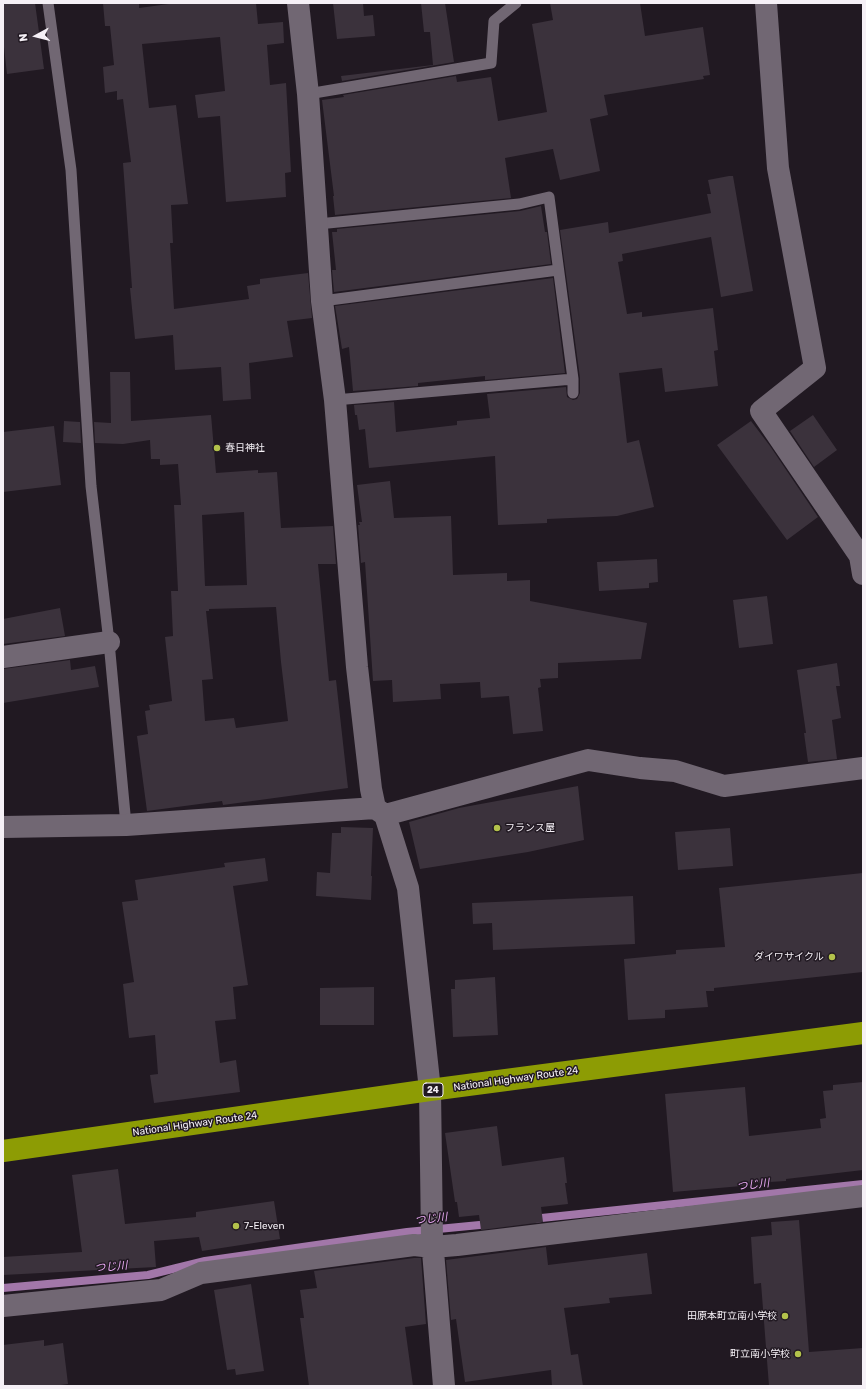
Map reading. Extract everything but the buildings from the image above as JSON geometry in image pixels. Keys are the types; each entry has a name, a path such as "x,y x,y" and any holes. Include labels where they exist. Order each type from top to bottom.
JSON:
{"highway":[{"name":"National Highway Route 24","path":"3,1151 430,1090 863,1033"}],"street":[{"path":"298,3 308,94 318,224 322,301 335,400 357,667 371,789 408,888 430,1090 432,1237 444,1386"},
{"path":"766,3 778,168 815,368 761,411 860,556 863,574"},
{"path":"3,657 109,642"},
{"path":"3,828 126,825 380,811 588,760 640,768 675,771 724,786 863,768"},
{"path":"3,1306 161,1290 201,1273 414,1245 432,1237 457,1245 863,1196"}],"lane":[{"path":"48,3 71,170 91,486 109,642 126,825"},
{"path":"308,94 491,63 494,21 516,3"},
{"path":"318,224 519,204 549,197 573,379 573,393"},
{"path":"322,301 558,270"},
{"path":"335,400 573,379"}],"waterway":[{"name":"つじ川","path":"532,1219 863,1184"},
{"name":"つじ川","path":"3,1288 148,1275 205,1261 407,1232 490,1224"}],"place":[{"name":"春日神社","path":"217,448"},
{"name":"フランス屋","path":"497,828"},
{"name":"ダイワサイクル","path":"832,957"},
{"name":"7-Eleven","path":"236,1226"},
{"name":"田原本町立南小学校","path":"785,1316"},
{"name":"町立南小学校","path":"798,1354"}]}
